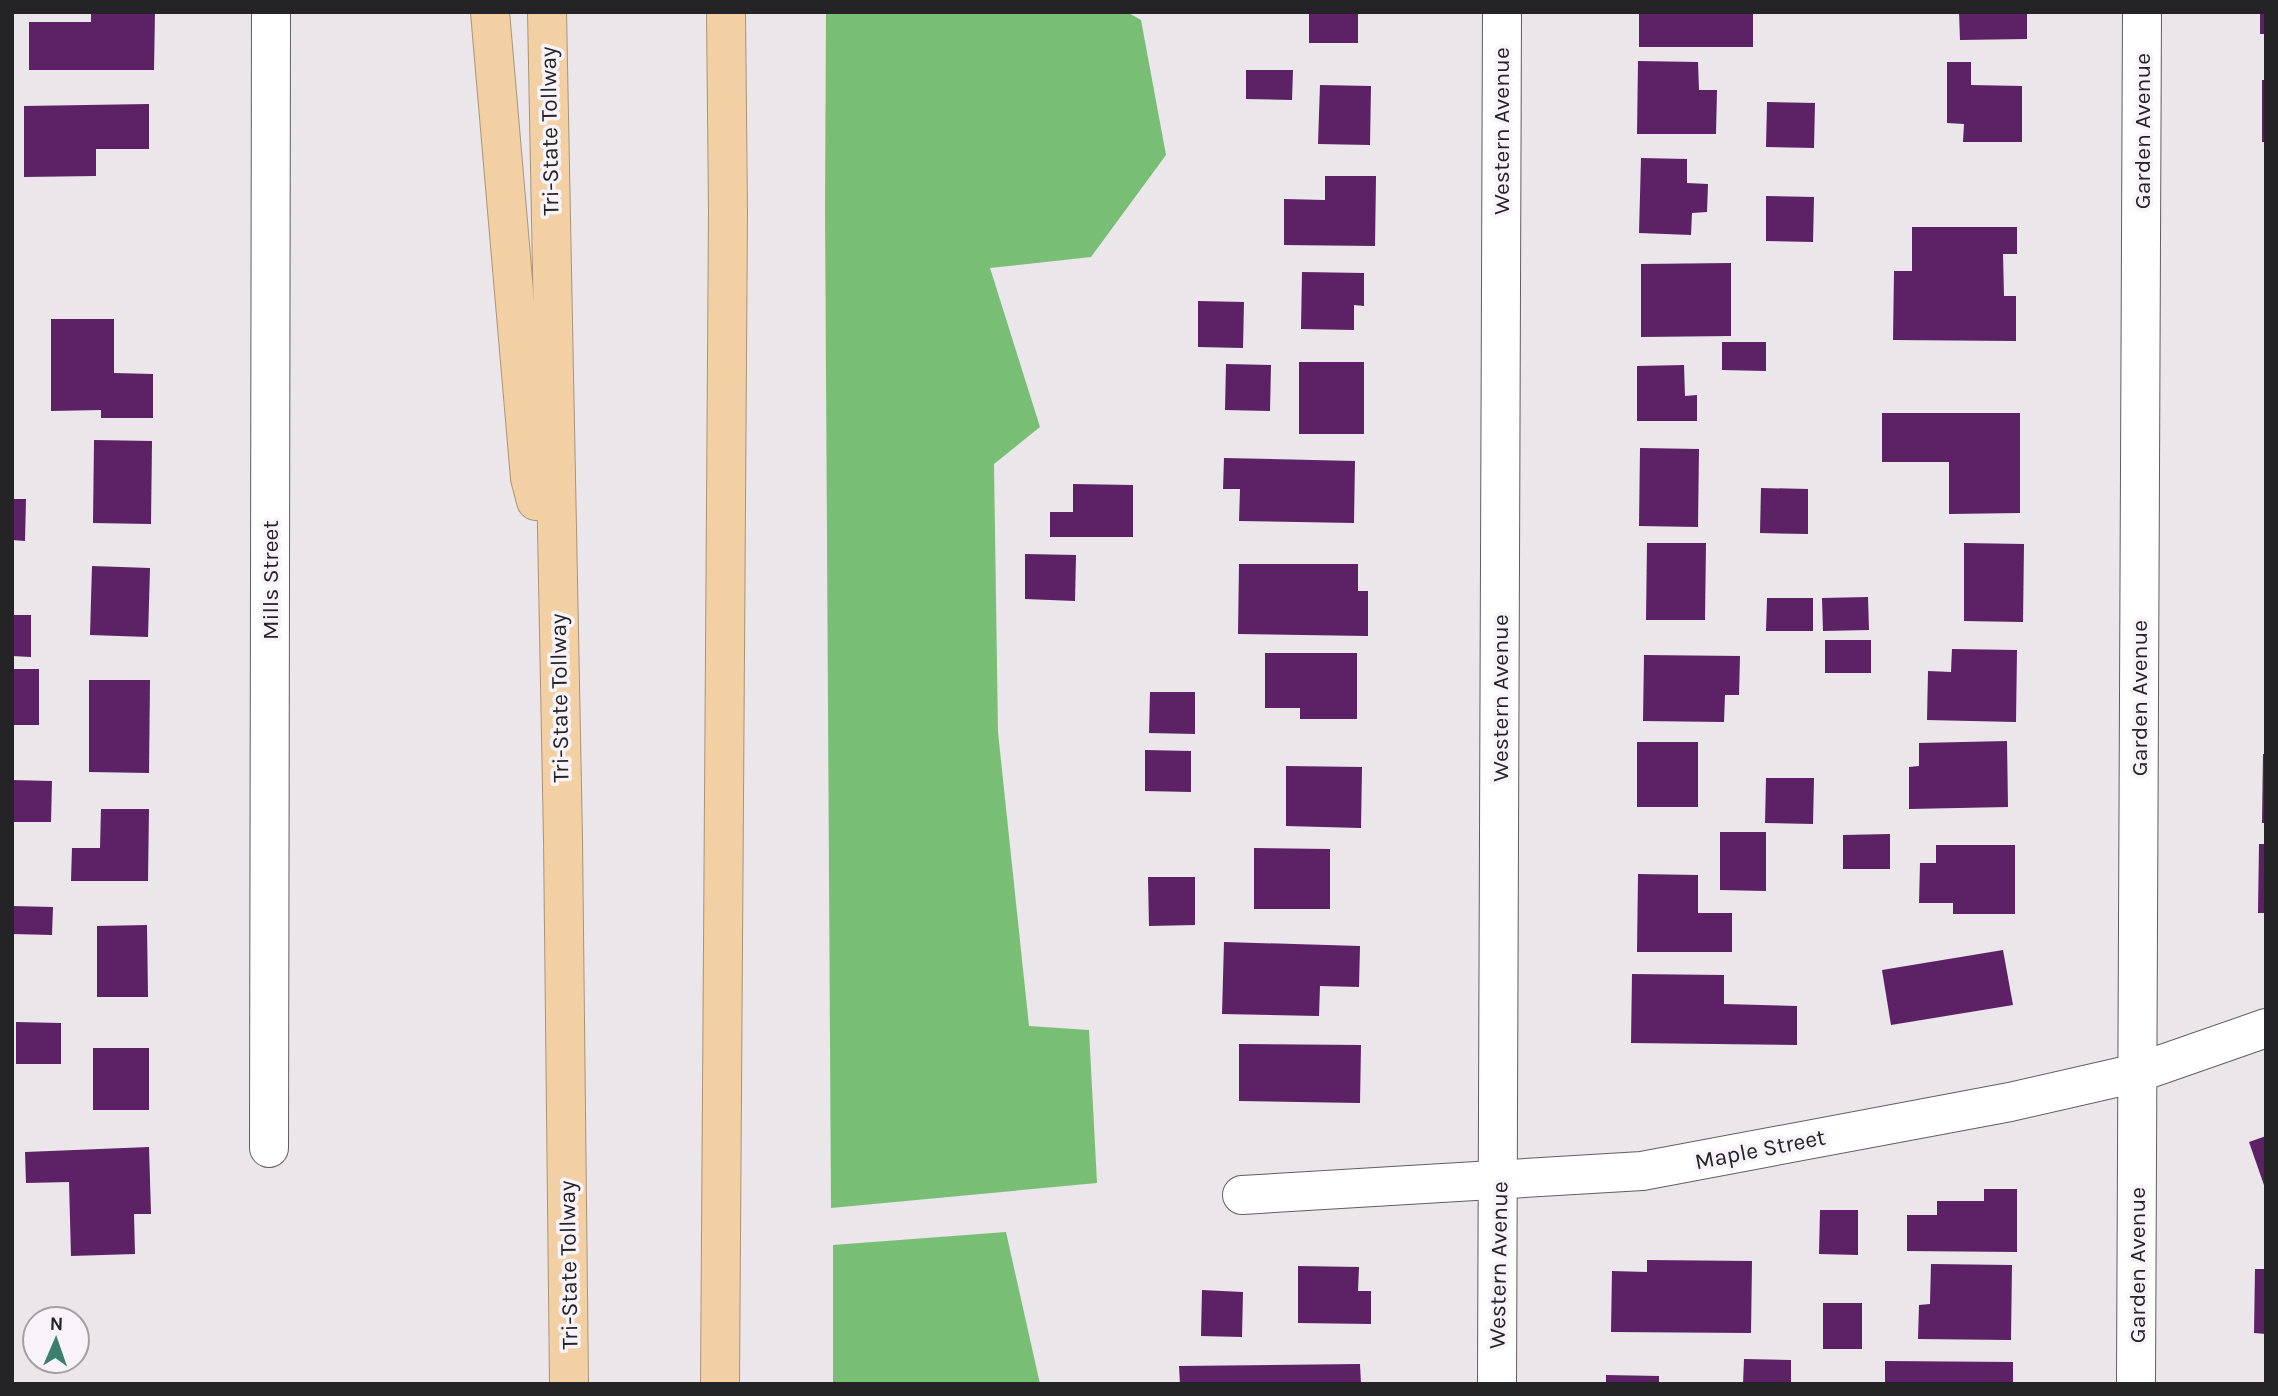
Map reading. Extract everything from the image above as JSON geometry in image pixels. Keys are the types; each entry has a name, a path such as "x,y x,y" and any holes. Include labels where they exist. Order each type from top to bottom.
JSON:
{"highway":[{"path":"490,12 530,478 557,584"},
{"name":"Tri-State Tollway","path":"547,12 563,839 569,1384"},
{"path":"720,1384 728,212 726,12"},
{"path":"728,212 752,12"}],"street":[{"name":"Mills Street","path":"269,1148 271,12"},
{"name":"Western Avenue","path":"1497,1384 1502,12"},
{"name":"Garden Avenue","path":"2136,1384 2142,12"},
{"name":"Maple Street","path":"1242,1195 1642,1171 2010,1102 2137,1073 2266,1028"}],"green space":[{"path":"826,12 1127,12 1141,20 1166,155 1091,257 990,268 1040,427 994,464 998,732 1029,1026 1089,1030 1097,1183 831,1208"},
{"path":"1006,1232 1040,1384 833,1384 833,1245"}],"building":[{"path":"91,12 155,12 154,70 29,70 29,22 91,22"},
{"path":"1309,12 1358,12 1358,43 1309,43"},
{"path":"1639,12 1753,12 1753,47 1639,47"},
{"path":"1959,12 2027,12 2027,39 1960,40"},
{"path":"2260,12 2266,12 2266,34 2260,34"},
{"path":"1638,61 1698,62 1699,90 1717,90 1716,134 1637,134"},
{"path":"1947,62 1971,62 1971,85 2022,86 2022,142 1963,142 1964,124 1947,123"},
{"path":"1246,70 1293,70 1292,100 1246,99"},
{"path":"2262,80 2266,80 2266,142 2262,142"},
{"path":"1320,85 1371,86 1370,145 1318,144"},
{"path":"1767,102 1815,103 1814,148 1766,147"},
{"path":"149,104 149,149 96,149 96,176 24,177 24,106"},
{"path":"1641,158 1687,159 1687,183 1708,184 1707,212 1692,213 1691,235 1639,233"},
{"path":"1325,176 1376,176 1375,246 1284,245 1284,199 1325,200"},
{"path":"1766,196 1814,197 1813,242 1766,241"},
{"path":"1912,227 2017,227 2017,254 2003,254 2004,296 2016,296 2016,341 1893,340 1894,271 1912,271"},
{"path":"1731,263 1731,336 1641,337 1641,264"},
{"path":"1302,272 1364,273 1364,306 1354,305 1354,330 1301,329"},
{"path":"1198,301 1244,302 1243,348 1198,347"},
{"path":"51,319 114,319 114,373 153,374 153,418 101,418 101,410 51,411"},
{"path":"1722,342 1766,342 1766,371 1722,370"},
{"path":"1299,362 1364,362 1364,434 1299,434"},
{"path":"1226,364 1271,365 1270,411 1225,410"},
{"path":"1684,365 1685,396 1697,395 1697,421 1637,421 1637,366"},
{"path":"1882,413 2020,413 2020,513 1949,514 1949,462 1882,462"},
{"path":"94,440 152,441 151,524 93,523"},
{"path":"1640,448 1699,449 1698,527 1639,526"},
{"path":"1224,458 1355,461 1354,523 1239,521 1240,489 1223,489"},
{"path":"1073,484 1133,485 1133,537 1050,537 1050,512 1073,512"},
{"path":"1761,488 1808,489 1808,534 1760,533"},
{"path":"12,499 26,499 25,541 12,540"},
{"path":"1647,543 1706,543 1705,620 1646,620"},
{"path":"1964,543 2024,544 2023,622 1964,621"},
{"path":"1025,554 1076,555 1075,601 1025,599"},
{"path":"1239,564 1358,564 1358,591 1368,591 1368,636 1238,634"},
{"path":"92,566 150,568 148,637 90,635"},
{"path":"1868,597 1869,630 1823,631 1822,598"},
{"path":"1767,598 1813,598 1813,631 1766,631"},
{"path":"12,615 31,615 31,657 12,656"},
{"path":"1825,640 1871,640 1871,673 1825,673"},
{"path":"1952,649 2017,650 2016,722 1927,720 1928,671 1951,672"},
{"path":"1265,653 1357,653 1357,719 1300,719 1300,708 1265,708"},
{"path":"1644,655 1740,656 1739,695 1725,695 1724,722 1643,721"},
{"path":"12,669 39,669 39,725 12,725"},
{"path":"89,680 150,680 149,773 89,772"},
{"path":"1150,692 1195,692 1195,734 1149,733"},
{"path":"2007,741 2008,807 1909,809 1909,767 1919,766 1919,743"},
{"path":"1637,742 1698,742 1698,807 1637,807"},
{"path":"1145,750 1191,751 1191,792 1145,791"},
{"path":"2263,754 2266,754 2266,823 2262,823"},
{"path":"1286,766 1362,767 1361,828 1286,826"},
{"path":"1766,778 1814,778 1813,824 1765,823"},
{"path":"12,780 52,781 51,822 12,822"},
{"path":"101,809 149,809 148,881 71,881 72,848 100,848"},
{"path":"1720,832 1766,832 1766,891 1720,890"},
{"path":"1890,834 1890,869 1843,869 1843,835"},
{"path":"2259,844 2266,844 2266,913 2258,913"},
{"path":"1936,845 2015,845 2015,914 1953,914 1953,903 1919,903 1920,863 1936,863"},
{"path":"1254,848 1330,849 1330,909 1254,909"},
{"path":"1638,874 1698,875 1698,913 1732,913 1732,952 1637,952"},
{"path":"1148,877 1195,877 1195,925 1149,926"},
{"path":"12,906 53,907 52,935 12,934"},
{"path":"147,925 148,997 97,997 97,926"},
{"path":"1224,942 1360,946 1359,987 1320,986 1319,1016 1222,1014"},
{"path":"2003,950 2013,1005 1891,1025 1882,970"},
{"path":"1632,974 1724,975 1724,1004 1797,1006 1797,1045 1631,1043"},
{"path":"16,1022 61,1023 61,1064 16,1064"},
{"path":"1239,1044 1361,1045 1360,1103 1239,1101"},
{"path":"93,1048 149,1048 149,1110 93,1110"},
{"path":"2266,1136 2266,1188 2265,1188 2249,1142"},
{"path":"149,1147 151,1214 134,1214 135,1254 71,1256 69,1182 26,1183 25,1152"},
{"path":"1984,1189 2017,1189 2017,1252 1907,1251 1907,1215 1937,1215 1937,1201 1984,1201"},
{"path":"1820,1210 1858,1210 1858,1255 1819,1254"},
{"path":"1647,1260 1752,1261 1751,1333 1611,1332 1612,1271 1647,1272"},
{"path":"1931,1264 2012,1265 2011,1340 1918,1339 1919,1305 1930,1304"},
{"path":"1298,1266 1359,1267 1358,1291 1371,1291 1371,1324 1298,1323"},
{"path":"2255,1269 2266,1269 2266,1334 2254,1333"},
{"path":"1202,1290 1243,1292 1242,1337 1201,1336"},
{"path":"1823,1303 1862,1303 1862,1349 1823,1349"},
{"path":"1744,1359 1791,1360 1791,1384 1743,1384"},
{"path":"1885,1361 2013,1362 2013,1384 1885,1384"},
{"path":"1360,1364 1361,1384 1180,1384 1179,1366"},
{"path":"1606,1375 1659,1376 1659,1384 1606,1384"}]}
